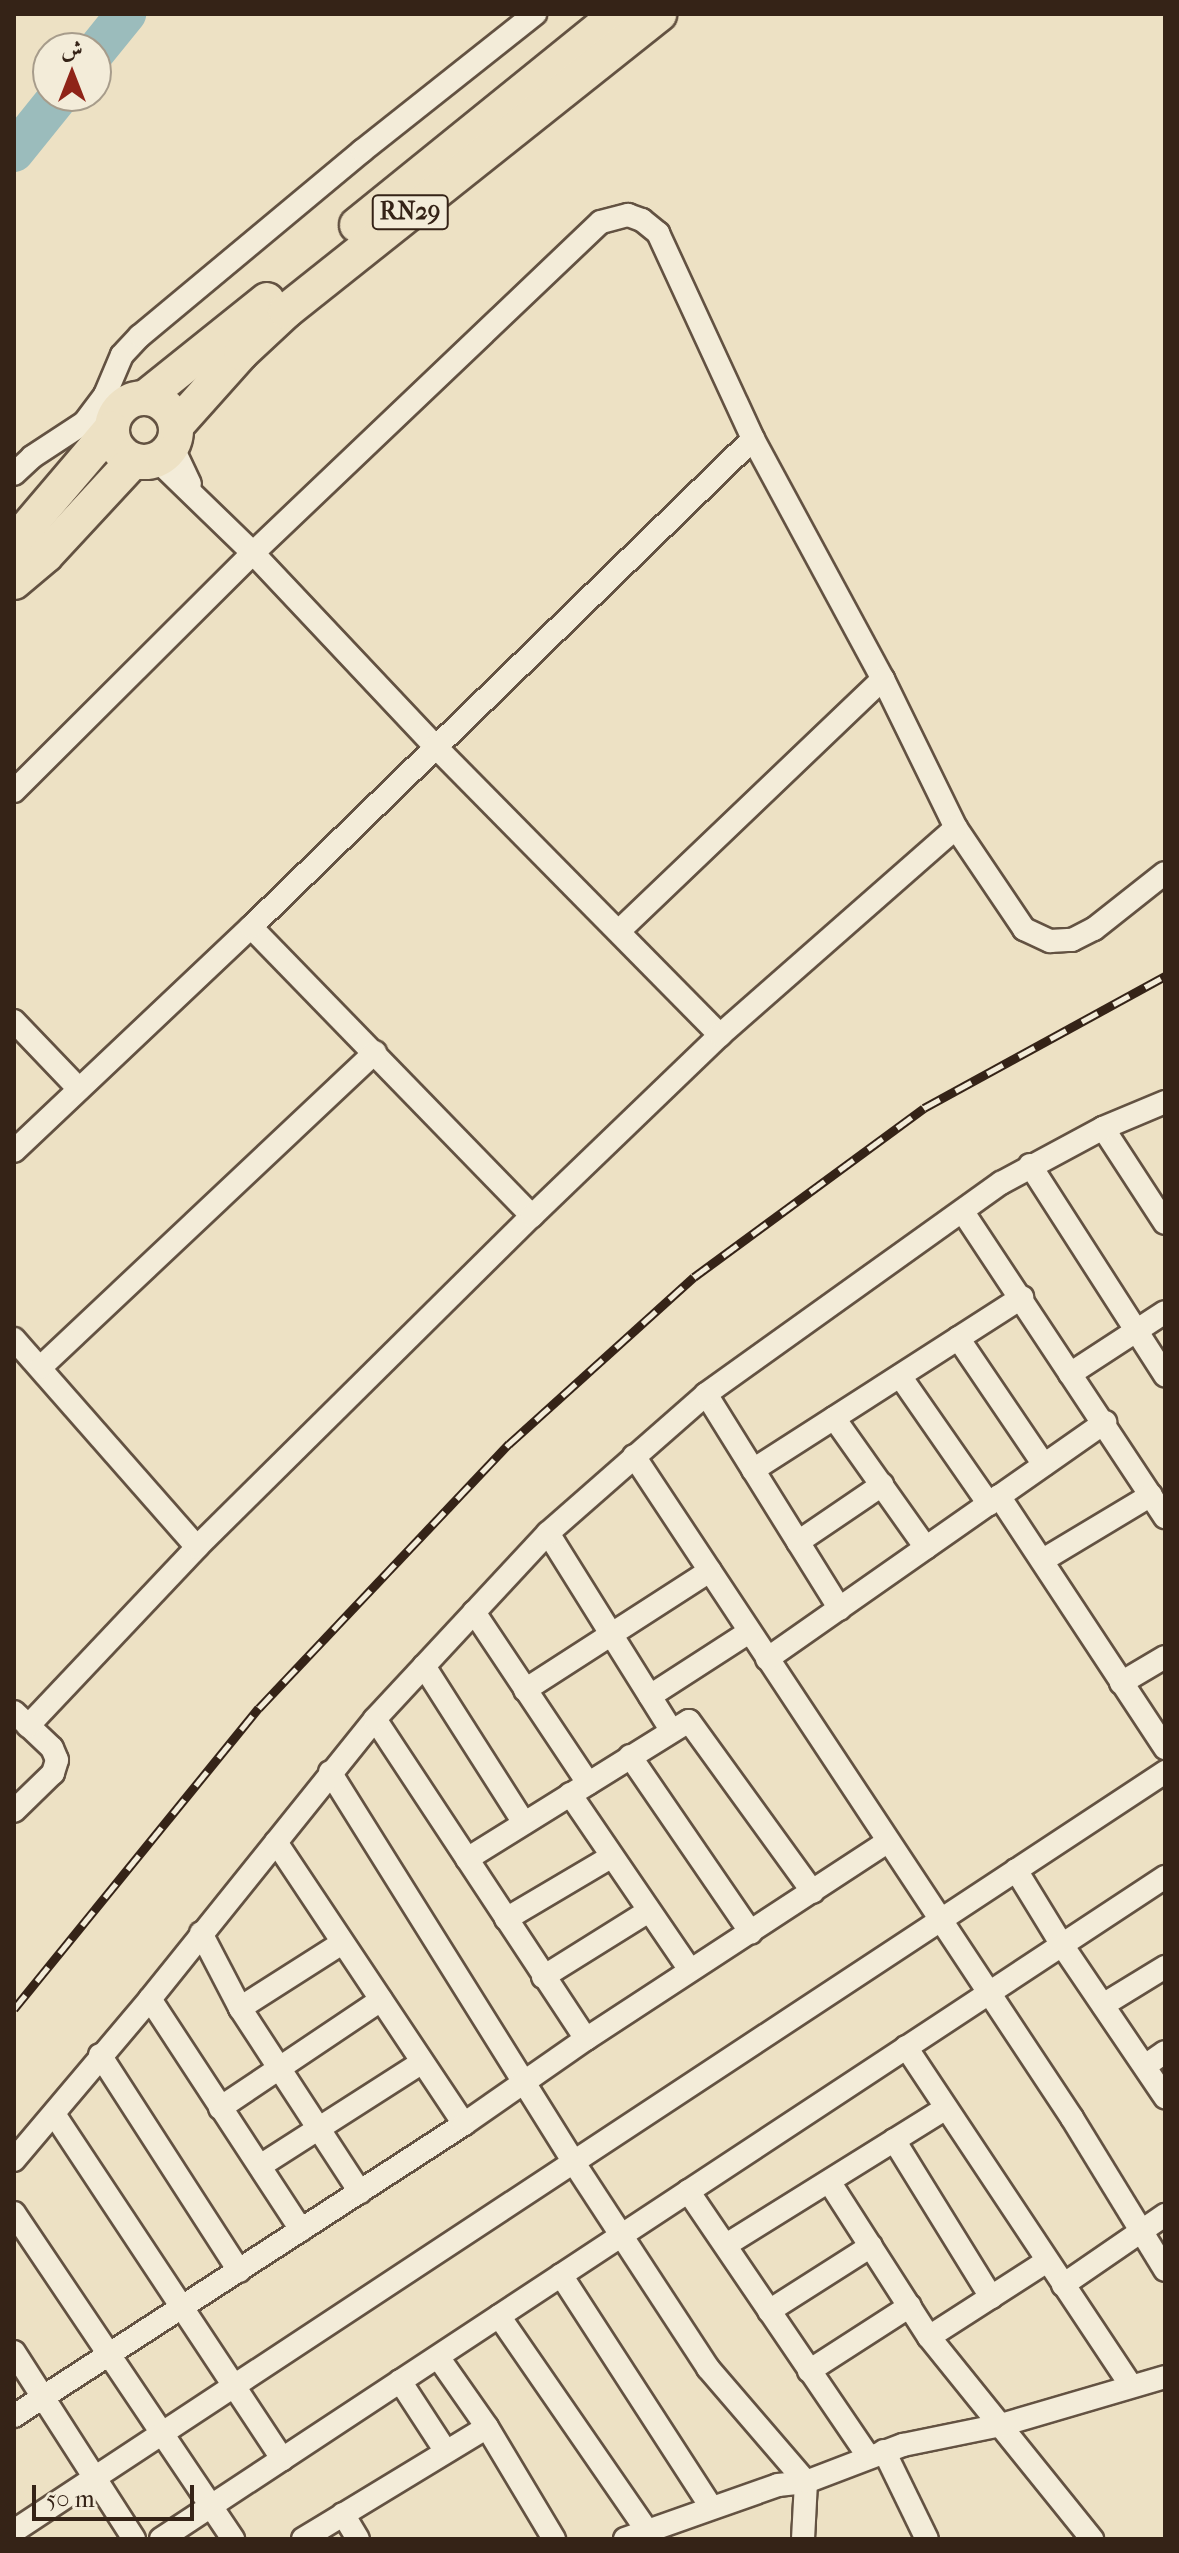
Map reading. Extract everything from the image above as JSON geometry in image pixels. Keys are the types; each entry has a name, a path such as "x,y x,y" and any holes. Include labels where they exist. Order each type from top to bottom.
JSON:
{"highway":[{"name":"RN29","path":"14,543 121,406 618,14"},
{"name":"RN29","path":"14,582 160,448 241,353 286,311 659,14"},
{"path":"121,406 166,406 160,448 117,448 121,406"}],"street":[{"path":"14,474 32,457 84,423 121,406 122,355 140,336 362,151 535,14"},
{"path":"14,791 253,553 601,222 617,215 642,220 658,233 753,439 883,679 956,828 1024,929 1050,941 1072,940 1094,929 1165,873"},
{"path":"14,1151 251,927 753,439"},
{"path":"160,448 193,492 435,746 720,1035"},
{"path":"619,931 883,679"},
{"path":"14,1811 53,1773 57,1760 52,1748 21,1719 720,1035 956,828"},
{"path":"251,927 532,1216"},
{"path":"14,1021 79,1089"},
{"path":"41,1367 375,1052"},
{"path":"14,2160 150,1999 375,1719 548,1533 706,1394 1030,1165 1103,1128 1165,1102"},
{"path":"1103,1128 1165,1223"},
{"path":"1030,1165 1165,1375"},
{"path":"963,1212 1105,1422 1165,1517"},
{"path":"753,1470 1022,1297"},
{"path":"1070,1374 1165,1312"},
{"path":"958,1338 1044,1465"},
{"path":"14,1339 197,1547"},
{"path":"900,1376 1043,1560 1165,1748"},
{"path":"706,1394 840,1609"},
{"path":"834,1418 926,1548"},
{"path":"767,1659 1105,1422"},
{"path":"634,1456 887,1842 942,1919 987,1994 1072,2118 1165,2270"},
{"path":"798,1542 882,1485"},
{"path":"1043,1560 1151,1495"},
{"path":"548,1533 671,1730"},
{"path":"525,1690 710,1571"},
{"path":"474,1612 525,1690 579,1788 611,1857 690,1970"},
{"path":"650,1696 749,1632"},
{"path":"1121,1683 1165,1657"},
{"path":"424,1666 524,1823"},
{"path":"375,1719 586,2039"},
{"path":"467,1859 689,1721 813,1892"},
{"path":"630,1756 751,1933"},
{"path":"330,1772 574,2163 708,2368 806,2482 803,2539"},
{"path":"14,2531 1165,1772"},
{"path":"276,1842 464,2124"},
{"path":"14,2416 464,2124 586,2039 887,1842"},
{"path":"506,1919 611,1857"},
{"path":"1016,1870 1062,1945 1165,2097"},
{"path":"161,2539 1165,1877"},
{"path":"543,1977 647,1912"},
{"path":"201,1933 240,2008 360,2192"},
{"path":"240,2008 342,1943"},
{"path":"1103,2005 1165,1967"},
{"path":"150,1999 301,2230"},
{"path":"220,2108 381,2000"},
{"path":"906,2047 1131,2386"},
{"path":"1145,2066 1165,2052"},
{"path":"100,2055 239,2271"},
{"path":"260,2166 421,2063"},
{"path":"726,2245 946,2108"},
{"path":"54,2114 282,2459"},
{"path":"894,2140 991,2297"},
{"path":"830,2183 929,2337 1092,2539"},
{"path":"688,2191 809,2371 877,2454 927,2539"},
{"path":"14,2213 233,2539"},
{"path":"1063,2285 1165,2215"},
{"path":"769,2311 871,2246"},
{"path":"929,2337 1047,2261"},
{"path":"561,2275 711,2507"},
{"path":"809,2371 910,2306"},
{"path":"499,2316 646,2529"},
{"path":"14,2352 134,2539"},
{"path":"438,2357 487,2427 554,2539"},
{"path":"625,2539 646,2529 778,2485 806,2482 877,2454 1001,2425 1165,2377"},
{"path":"400,2381 445,2450"},
{"path":"303,2539 487,2427"},
{"path":"343,2514 358,2539"}],"waterway":[{"path":"111,32 126,14"},
{"path":"14,152 46,112"}],"railway":[{"path":"14,2009 259,1708 509,1444 694,1277 924,1108 1165,976"}]}
